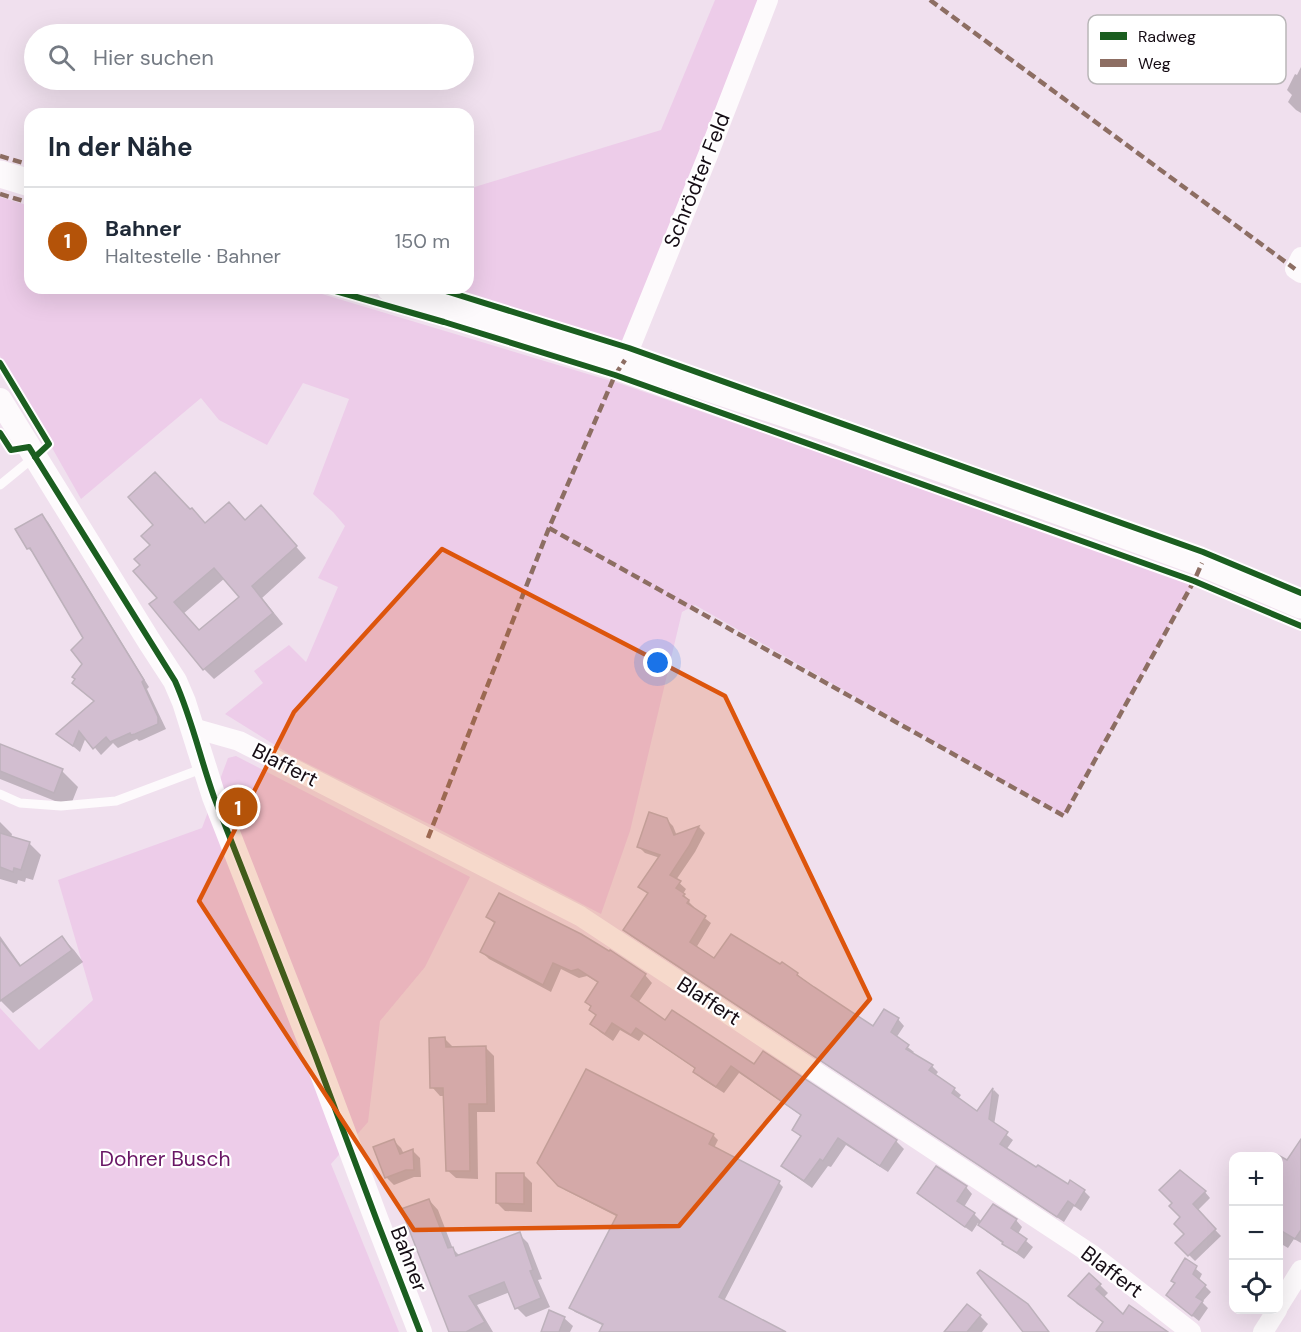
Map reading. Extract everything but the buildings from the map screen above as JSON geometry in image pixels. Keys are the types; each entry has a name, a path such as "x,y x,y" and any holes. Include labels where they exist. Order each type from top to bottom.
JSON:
{"main road":[{"path":"0,174 24,181"},
{"path":"410,294 625,360 840,432 1202,563 1301,605"}],"street":[{"name":"Schrödter Feld","path":"625,360 768,0"},
{"path":"1301,257 1295,269 1301,273"},
{"name":"Bahner","path":"0,400 175,681 184,702 204,768 420,1332"},
{"name":"Blaffert","path":"193,729 239,741 580,916 1091,1254 1191,1332"},
{"path":"1283,1300 1301,1270"},
{"path":"1263,1332 1274,1314"}],"lane":[{"path":"0,485 35,457"},
{"path":"0,794 20,803 61,806 116,801 204,768"}],"highlighted area":[{"path":"442,549 725,696 870,999 679,1226 414,1230 199,901 294,712"}],"green space":[{"path":"715,0 759,0 629,348 454,294 474,294 474,187 661,130"},
{"path":"0,197 24,204 24,294 322,294 621,384 1194,581 1064,816 695,605 682,612 630,831 601,914 429,824 294,757 225,714 263,683 254,671 289,645 306,662 338,587 318,578 345,526 313,494 349,399 303,383 267,445 219,420 201,398 81,499 0,356"},
{"name":"Dohrer Busch","path":"236,756 470,877 425,967 380,1021 368,1122 331,1164 399,1332 0,1332 0,1008 39,1050 93,1000 58,880 202,828 228,758"}],"marked path":[{"path":"930,0 1295,269"},
{"path":"0,156 24,163"},
{"path":"0,194 24,201"},
{"path":"428,838 549,528 615,375 625,360"},
{"path":"549,528 1064,816 1202,563"}],"cycle path":[{"path":"346,294 615,375 1194,581 1301,626"},
{"path":"455,294 629,348 1203,552 1301,593"},
{"path":"0,363 49,444 35,457"},
{"path":"0,433 11,450 29,447 175,681 214,797 420,1332"}],"place":[{"name":"Bahner","path":"238,807"}]}
